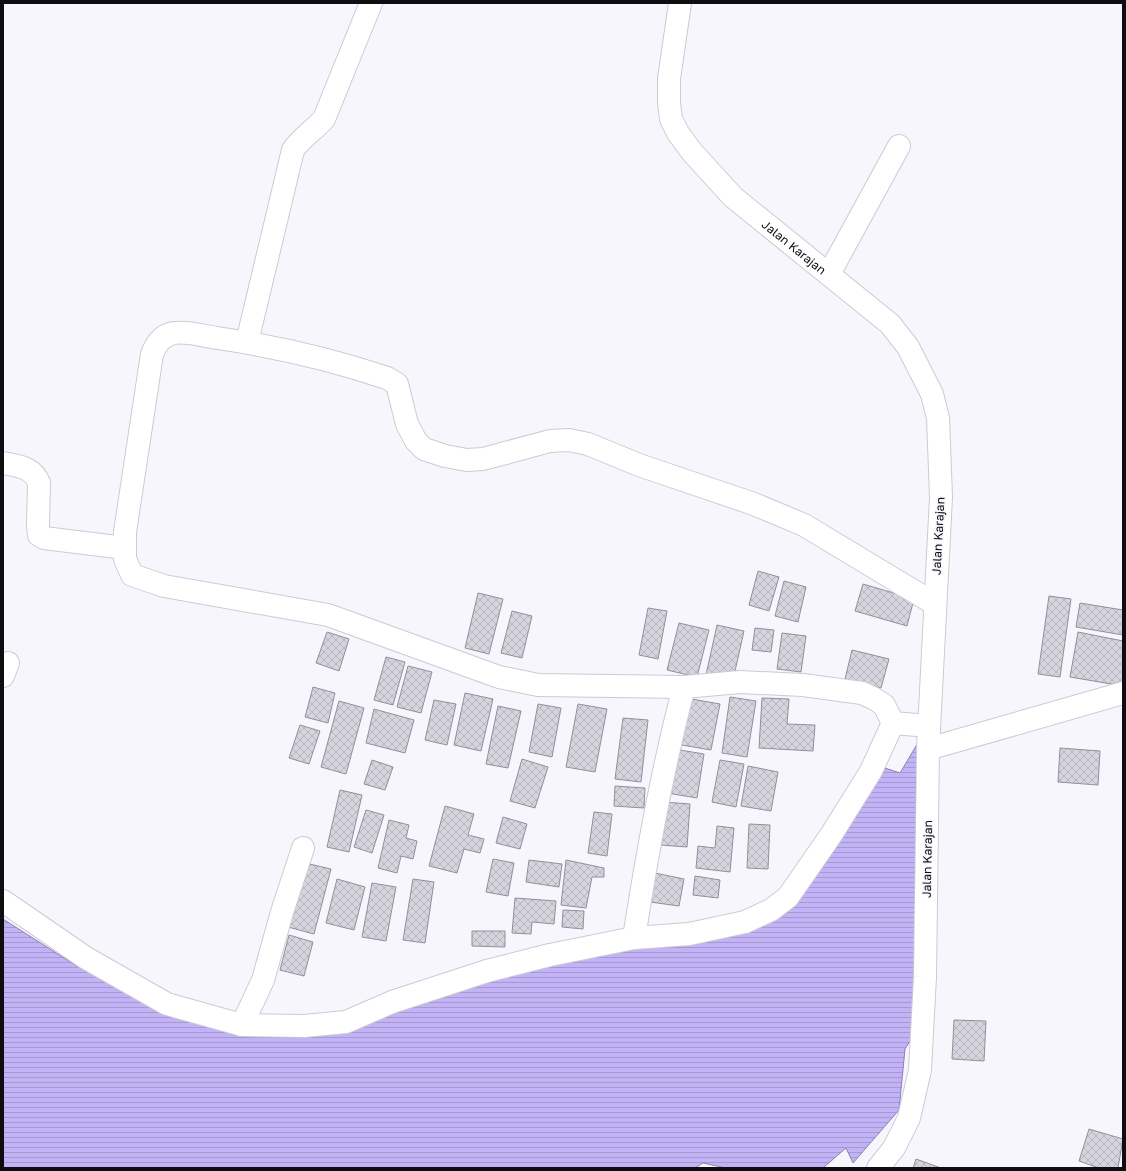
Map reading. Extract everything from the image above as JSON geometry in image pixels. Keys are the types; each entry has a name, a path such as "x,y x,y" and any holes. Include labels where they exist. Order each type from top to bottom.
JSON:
{"street":[{"path":"247,342 293,150 300,141 312,133 324,119 371,3"},
{"name":"Jalan Karajan","path":"680,3 669,79 669,103 672,119 678,133 692,152 733,197 890,324 908,347 932,394 938,418 940,496 928,749 925,977 920,1070 909,1118 894,1148 878,1168"},
{"path":"829,274 899,146"},
{"path":"893,723 884,705 874,698 862,693 803,685 740,682 684,687 538,685 499,677 328,615 164,586 132,574 125,559 125,532 155,345 164,337 174,332 247,342 387,378 396,384 407,424 416,441 424,449 445,456 467,460 483,459 550,441 569,440 588,444 639,465 754,504 804,525 935,604"},
{"path":"3,463 27,469 37,476 39,483 39,535 44,538 125,548"},
{"path":"634,938 644,867 666,755 684,687"},
{"path":"928,749 1123,693"},
{"path":"893,723 929,726"},
{"path":"3,901 86,958 167,1004 242,1025 304,1026 346,1022 392,1002 487,971 550,955 634,938 689,934 745,922 771,910 788,897 853,801 871,771 893,723"},
{"path":"242,1025 263,980 282,912 303,848"}],"shaded area":[{"path":"919,741 916,782 914,1035 905,1049 899,1110 853,1163 846,1148 823,1168 726,1168 703,1163 695,1168 3,1168 3,919 75,965 145,1004 230,1033 282,1034 520,967 734,931 814,872 885,768 900,773"}],"building":[{"path":"758,571 779,577 769,611 749,605"},
{"path":"784,581 806,587 798,622 775,616"},
{"path":"863,584 914,599 907,626 855,611"},
{"path":"478,593 503,599 489,654 465,648"},
{"path":"1049,596 1071,599 1060,677 1038,674"},
{"path":"1080,603 1123,610 1123,635 1076,627"},
{"path":"648,608 667,611 658,659 639,655"},
{"path":"512,611 532,616 522,658 501,653"},
{"path":"679,623 709,630 697,677 667,670"},
{"path":"717,625 744,631 733,680 706,675"},
{"path":"755,628 774,630 771,652 752,650"},
{"path":"327,632 349,639 339,671 316,663"},
{"path":"1078,632 1123,641 1123,686 1070,677"},
{"path":"782,633 806,636 801,672 777,669"},
{"path":"852,650 889,659 881,688 845,679"},
{"path":"386,657 405,662 393,705 374,700"},
{"path":"408,666 432,672 421,713 397,707"},
{"path":"313,687 335,693 328,723 305,717"},
{"path":"465,693 493,699 481,751 454,745"},
{"path":"730,697 756,701 747,757 722,753"},
{"path":"686,698 720,704 711,750 676,744"},
{"path":"762,698 789,699 787,724 815,725 813,751 759,748"},
{"path":"434,700 456,704 447,745 425,740"},
{"path":"339,701 364,708 346,774 321,767"},
{"path":"538,704 561,708 552,757 529,752"},
{"path":"578,704 607,709 595,772 566,767"},
{"path":"498,706 521,711 508,768 486,764"},
{"path":"374,709 414,720 405,753 366,743"},
{"path":"623,718 648,720 641,782 615,779"},
{"path":"300,725 320,731 309,764 289,758"},
{"path":"1060,748 1100,751 1098,785 1058,782"},
{"path":"674,749 704,754 697,798 667,793"},
{"path":"522,759 548,767 535,808 510,801"},
{"path":"372,760 393,767 385,790 364,784"},
{"path":"720,760 744,764 736,807 712,802"},
{"path":"748,766 778,772 771,811 741,806"},
{"path":"615,786 645,788 644,808 614,806"},
{"path":"340,790 362,795 349,852 327,847"},
{"path":"664,802 690,804 687,847 660,845"},
{"path":"445,806 474,814 468,835 484,839 480,853 464,849 457,873 429,866"},
{"path":"366,810 384,815 372,853 354,847"},
{"path":"594,812 612,814 607,856 588,853"},
{"path":"503,817 527,824 520,849 496,843"},
{"path":"389,820 409,825 406,838 417,841 413,859 401,856 397,873 378,868"},
{"path":"749,824 770,825 768,869 747,868"},
{"path":"717,826 734,828 730,872 696,868 698,846 715,848"},
{"path":"493,859 514,863 508,896 486,892"},
{"path":"529,860 562,864 559,887 526,882"},
{"path":"566,860 604,868 604,877 592,877 586,908 561,905"},
{"path":"305,863 331,869 314,934 288,927"},
{"path":"655,873 684,879 679,906 650,902"},
{"path":"695,876 720,880 718,898 693,895"},
{"path":"337,879 365,887 354,930 326,923"},
{"path":"413,879 434,882 425,943 403,940"},
{"path":"372,883 396,887 386,941 362,937"},
{"path":"515,898 556,901 554,924 532,922 531,934 512,933"},
{"path":"563,910 584,911 583,929 562,927"},
{"path":"472,931 505,931 505,947 472,946"},
{"path":"289,935 313,942 304,976 280,970"},
{"path":"954,1020 986,1021 984,1061 952,1059"},
{"path":"1089,1129 1123,1139 1118,1168 1099,1168 1079,1161"},
{"path":"916,1159 941,1168 913,1168"}]}
